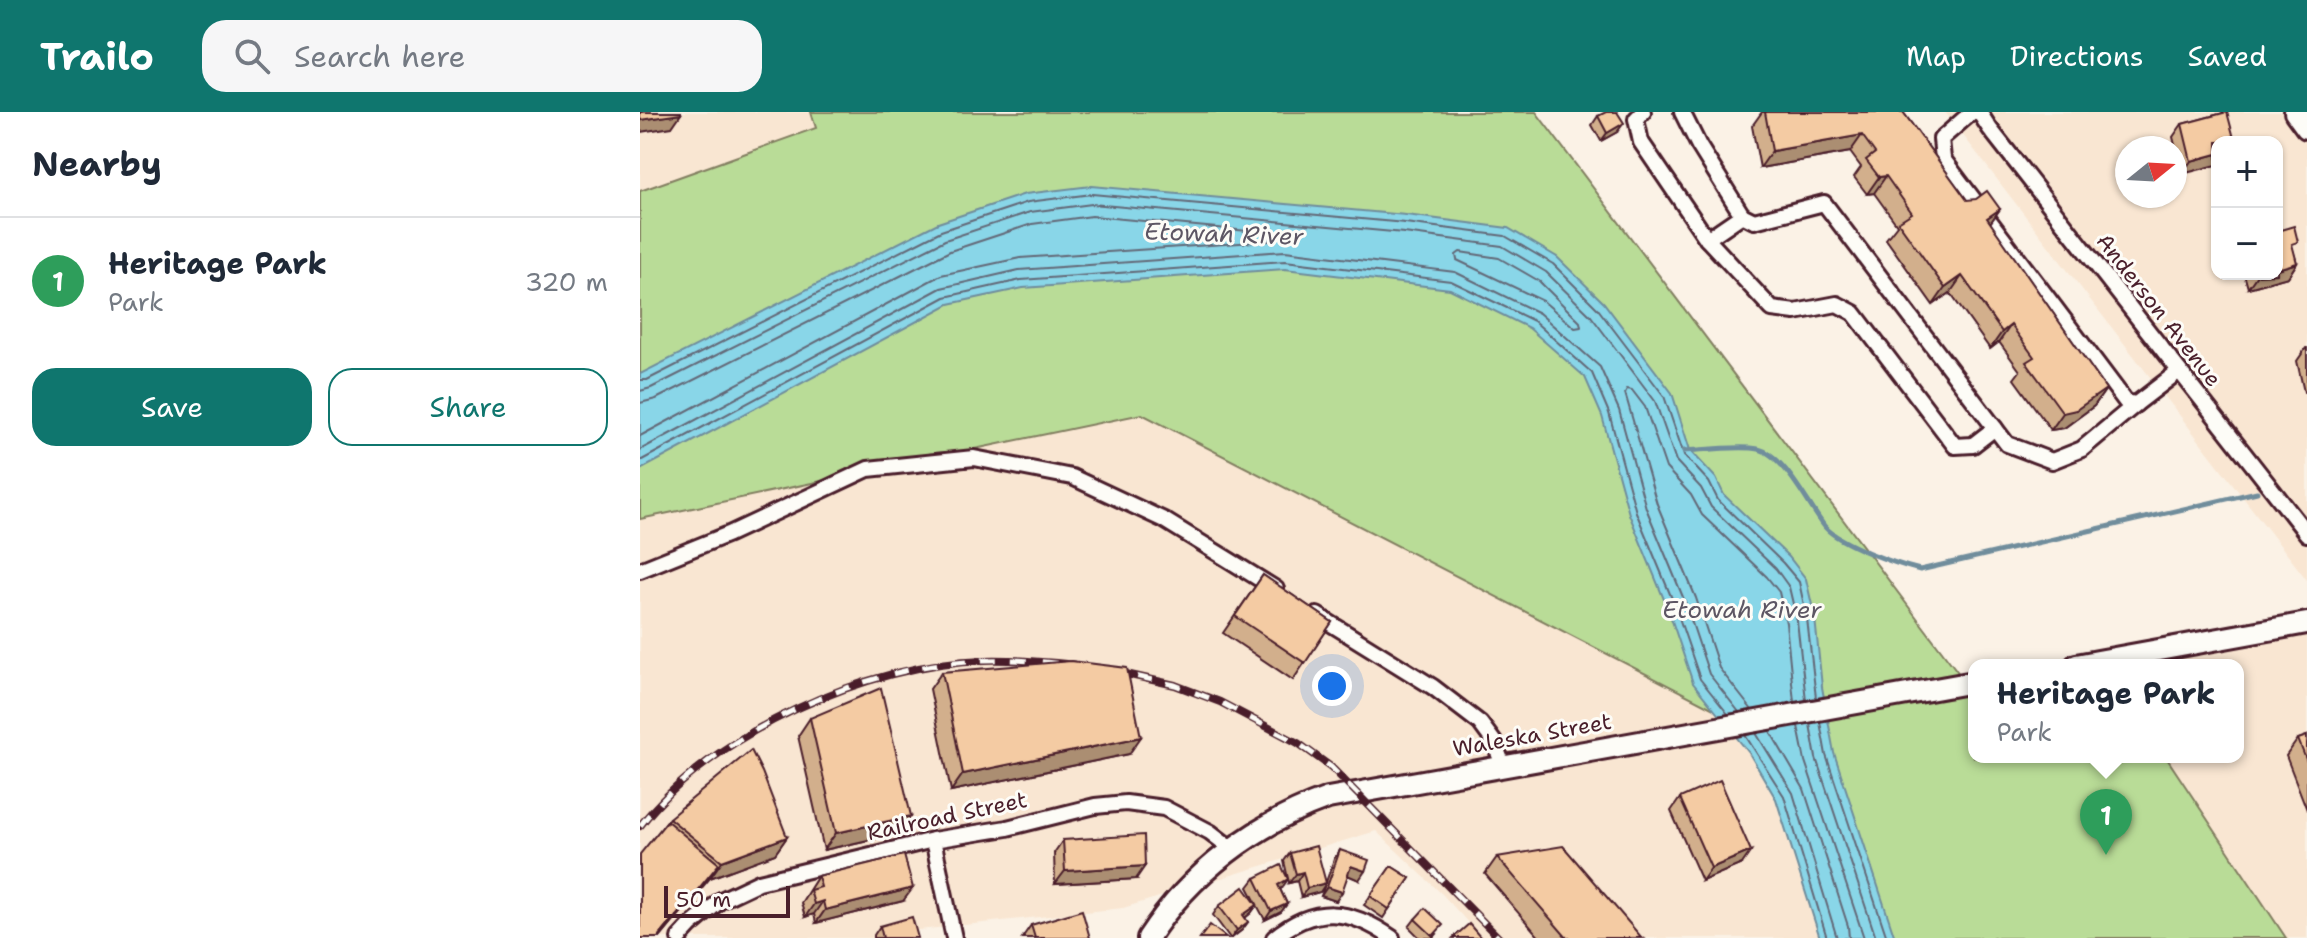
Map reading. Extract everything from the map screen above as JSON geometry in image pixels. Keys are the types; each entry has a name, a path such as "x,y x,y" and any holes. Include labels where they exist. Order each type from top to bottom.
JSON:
{"main road":[{"path":"2296,112 2307,127"},
{"path":"2111,659 2307,623"},
{"name":"Waleska Street","path":"1148,938 1181,893 1232,849 1278,820 1328,798 1968,683"}],"street":[{"path":"1643,112 1636,119 1641,142 1707,239 1772,309 1795,312 1837,304 1854,313 1955,446 1973,445 1995,428"},
{"path":"1682,112 1699,146 1742,215 1754,221 1824,203 2007,444 2052,461 2082,449 2179,371"},
{"path":"1972,112 1941,139 1943,159 2126,402 2136,404"},
{"name":"Anderson Avenue","path":"1979,112 2307,534"},
{"path":"1707,239 1742,215"},
{"path":"640,570 729,534 868,469 974,458 1072,477 1164,520 1433,687 1480,723 1494,742 1503,765"},
{"name":"Railroad Street","path":"679,938 721,900 759,882 933,840 1007,828 1095,806 1147,804 1180,815 1232,849"},
{"path":"933,840 954,938"},
{"path":"1274,938 1291,924 1316,914 1339,915 1378,928 1392,938"}],"shaded area":[{"path":"640,112 811,112 817,128 640,191"},
{"path":"1945,112 2307,112 2307,580"},
{"path":"1142,414 1743,724 1844,938 1482,938 1443,895 1376,831 1123,908 900,932 882,938 640,938 640,519"},
{"path":"2307,627 2307,938 2254,938 2147,763 2244,763 2244,659 2139,659"}],"green space":[{"path":"811,112 1536,112 1968,686 1968,763 2170,763 2286,938 1844,938 1743,724 1142,414 640,519 640,191 816,128"}],"water":[{"name":"Etowah River","path":"1091,186 1406,215 1508,228 1557,257 1604,303 1672,393 1690,450 1716,478 1724,495 1789,557 1806,579 1815,618 1822,687 1834,753 1895,938 1820,938 1776,799 1749,753 1693,683 1668,609 1629,514 1602,416 1585,377 1529,328 1450,289 1285,269 1023,288 949,304 640,470 640,374 938,223 1025,194"}],"building":[{"path":"640,112 681,112 681,114 640,120"},
{"path":"1617,112 1624,123 1607,133 1598,116"},
{"path":"1765,112 1903,112 1967,200 1976,199 1987,191 2000,209 1987,218 2106,389 2076,410 2063,413 2026,362 2034,357 2011,325 2002,332 1962,276 1945,288 1898,222 1912,213 1886,176 1879,177 1866,160 1875,153 1862,135 1772,151"},
{"path":"2227,112 2233,136 2211,136 2211,156 2191,161 2182,124"},
{"path":"2294,226 2298,242 2292,244 2297,263 2283,267 2283,229"},
{"path":"1263,575 1332,622 1305,663 1235,616"},
{"path":"1071,661 1127,668 1141,737 963,774 942,672"},
{"path":"881,688 911,816 836,833 810,718"},
{"path":"2307,736 2307,762 2298,739"},
{"path":"751,750 787,837 722,861 669,818"},
{"path":"1720,780 1751,851 1711,868 1680,798"},
{"path":"667,821 719,864 658,938 640,938 640,854"},
{"path":"1144,835 1145,866 1065,871 1063,840"},
{"path":"1316,846 1326,883 1307,888 1303,872 1296,874 1290,853"},
{"path":"1563,846 1642,938 1567,938 1497,857"},
{"path":"1340,850 1369,860 1365,871 1351,866 1342,892 1327,887"},
{"path":"904,855 913,888 825,910 823,901 814,904 810,890 821,887 818,876"},
{"path":"1281,865 1288,879 1278,885 1287,904 1271,911 1255,878"},
{"path":"1391,866 1410,878 1389,909 1370,896"},
{"path":"1244,887 1257,905 1243,915 1248,922 1237,930 1219,906"},
{"path":"1425,908 1443,925 1433,936 1415,919"},
{"path":"1082,910 1090,938 1035,938 1031,925"},
{"path":"912,917 918,938 883,938 880,926"},
{"path":"1469,924 1481,938 1453,938"},
{"path":"1210,925 1227,938 1200,938"}],"waterway":[{"path":"1684,451 1742,447 1768,453 1795,482 1833,534 1870,553 1920,570 2257,492"}],"railway":[{"path":"640,826 671,792 708,761 750,733 843,689 940,664 996,660 1076,665"},
{"path":"1108,670 1175,685 1220,702 1298,743 1331,767 1499,938"}],"place":[{"name":"Heritage Park","path":"2106,855"}]}
